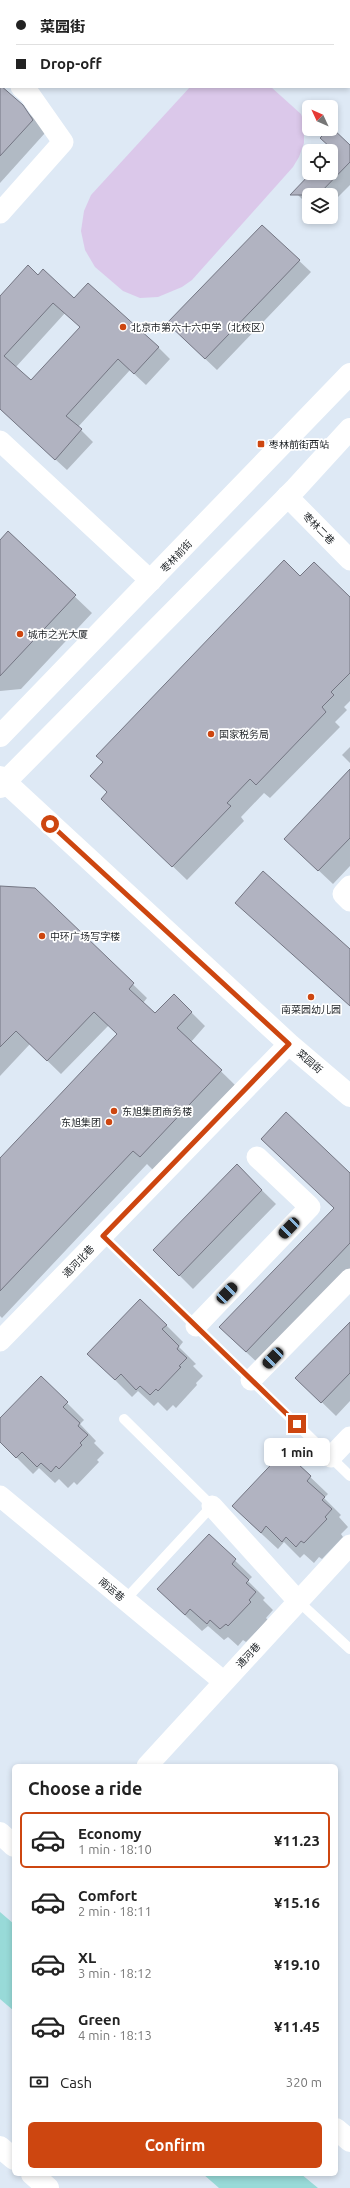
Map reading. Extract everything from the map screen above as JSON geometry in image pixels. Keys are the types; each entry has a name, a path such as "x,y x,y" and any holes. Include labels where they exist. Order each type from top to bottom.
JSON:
{"main road":[{"name":"枣林前街","path":"0,736 350,374"},
{"path":"2,782 287,496 350,429"},
{"name":"菜园街","path":"2,782 289,1044 350,1096"},
{"path":"0,1817 12,1827"},
{"path":"0,1833 12,1844"},
{"path":"338,2115 350,2125"},
{"path":"338,2131 350,2141"},
{"path":"0,2147 12,2157"},
{"path":"34,2176 48,2188"}],"street":[{"path":"0,213 63,142 30,95 22,88"},
{"path":"0,441 151,581"},
{"name":"枣林二巷","path":"287,496 350,560"},
{"path":"350,886 343,894 350,901"},
{"name":"通河北巷","path":"0,1342 289,1044"},
{"path":"196,1326 310,1207 257,1157"},
{"path":"251,1380 350,1279"},
{"path":"331,1457 350,1437"},
{"name":"南运巷","path":"0,1496 224,1682"},
{"path":"212,1506 298,1601"},
{"name":"通河巷","path":"149,1764 350,1545"}],"lane":[{"path":"103,1236 350,1476"},
{"path":"124,1419 212,1506 125,1600"},
{"path":"298,1601 350,1648"}],"shaded area":[{"path":"189,88 272,88 301,114 302,136 304,136 304,143 302,144 299,157 293,167 192,280 182,287 158,297 140,298 123,291 95,267 85,250 81,231 84,211 91,195"},
{"path":"0,1912 12,1922 12,2009 0,1999"},
{"path":"205,2176 303,2176 318,2188 219,2188"}],"building":[{"path":"0,88 3,88 23,105 33,120 0,156"},
{"path":"338,134 350,145 350,162 338,174 338,144 327,144 320,138 322,136 338,136"},
{"path":"304,180 333,180 325,188 302,188 302,195 290,195"},
{"path":"262,225 300,260 205,359 167,323"},
{"path":"28,265 38,275 43,269 74,298 88,283 159,347 134,374 118,359 66,416 82,429 55,460 0,409 0,296","holes":["53,303 80,327 31,380 4,356"]},
{"name":"城市之光大厦","path":"8,531 76,595 0,676 0,540"},
{"name":"国家税务局","path":"284,560 300,576 314,562 350,597 350,673 331,692 334,695 322,707 326,712 256,785 250,779 227,803 231,806 172,867 101,799 107,792 90,776 103,762 96,756"},
{"path":"350,769 350,838 318,871 284,839"},
{"path":"263,871 350,949 350,1006 235,903"},
{"name":"东旭集团商务楼","path":"0,886 35,888 134,983 129,989 155,1013 174,994 192,1012 177,1028 222,1070 140,1157 133,1151 0,1291 0,1158 117,1034 94,1012 47,1061 16,1031 0,1047"},
{"path":"286,1112 350,1173 350,1243 246,1352 219,1327 334,1208 261,1139"},
{"path":"237,1164 262,1190 179,1276 153,1250"},
{"path":"140,1299 167,1325 162,1329 179,1346 177,1349 187,1358 179,1366 181,1367 158,1391 156,1389 150,1395 140,1386 136,1390 121,1374 115,1380 87,1354"},
{"path":"350,1322 350,1373 321,1403 295,1378"},
{"path":"41,1376 68,1402 63,1407 80,1423 78,1426 88,1435 80,1443 82,1445 59,1469 56,1466 51,1472 41,1463 37,1467 22,1452 16,1458 0,1442 0,1418"},
{"path":"284,1451 311,1476 307,1481 325,1497 322,1500 332,1509 325,1517 327,1519 304,1543 301,1541 296,1547 286,1537 282,1542 266,1526 261,1533 232,1506"},
{"path":"209,1534 236,1559 232,1564 249,1580 246,1583 256,1592 249,1600 251,1602 228,1626 226,1624 220,1629 210,1620 207,1624 190,1609 185,1615 157,1589"}],"place":[{"name":"北京市第六十六中学（北校区）","path":"123,327"},
{"name":"枣林前街西站","path":"261,444"},
{"name":"城市之光大厦","path":"20,634"},
{"name":"国家税务局","path":"211,734"},
{"name":"中环广场写字楼","path":"42,936"},
{"name":"南菜园幼儿园","path":"311,997"},
{"name":"东旭集团商务楼","path":"114,1111"},
{"name":"东旭集团","path":"109,1122"}],"route":[{"path":"50,824 289,1044 103,1236 297,1424"}]}
